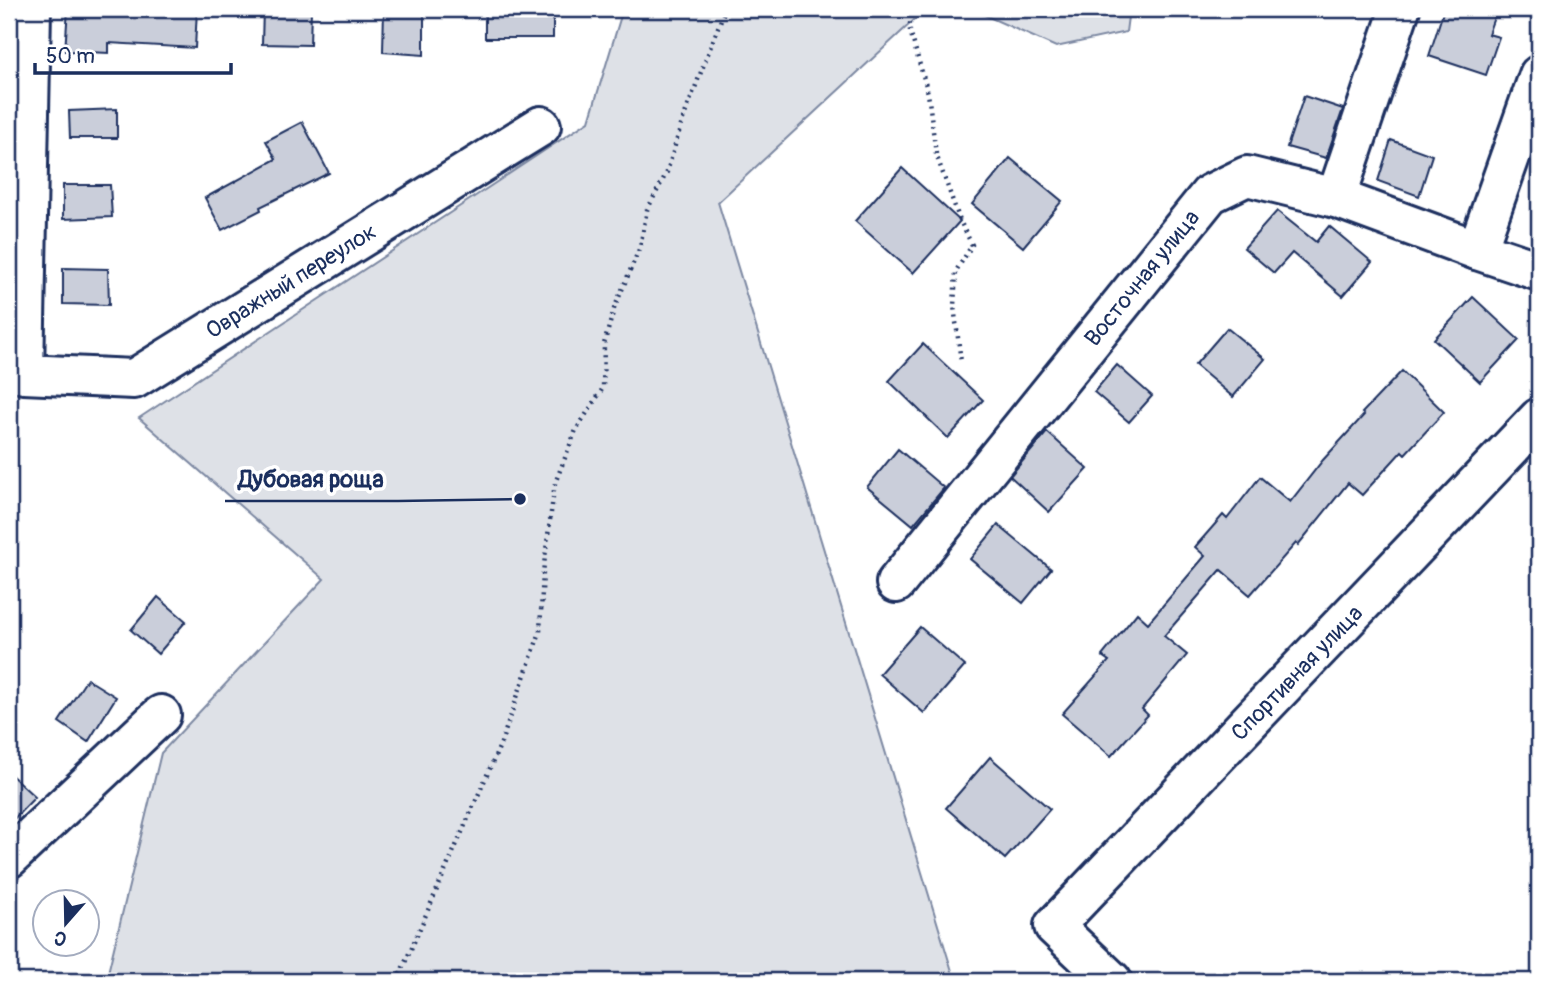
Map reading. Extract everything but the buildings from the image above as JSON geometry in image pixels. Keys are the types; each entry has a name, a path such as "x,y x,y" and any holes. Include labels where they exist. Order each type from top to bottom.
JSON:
{"street":[{"name":"Овражный переулок","path":"31,9 24,374 134,379 541,126"},
{"path":"1336,198 1400,9"},
{"path":"1477,250 1539,75"},
{"name":"Восточная улица","path":"896,583 1210,194 1247,176 1336,198 1539,271"},
{"name":"Спортивная улица","path":"1112,981 1054,926 1539,418"},
{"path":"9,858 161,715"}],"path":[{"path":"397,981 501,743 540,632 543,572 555,483 576,430 603,388 604,344 614,309 640,247 646,210 667,172 682,122 725,9"},
{"path":"914,9 909,27 928,93 936,154 960,221 972,245 956,271 954,306 961,362"}],"shaded area":[{"path":"623,9 926,9 718,202 955,981 106,981 161,753 324,579 139,418 589,121"},
{"path":"971,9 1129,9 1126,32 1056,47"}],"place":[{"name":"Дубовая роща","path":"520,499"}]}
